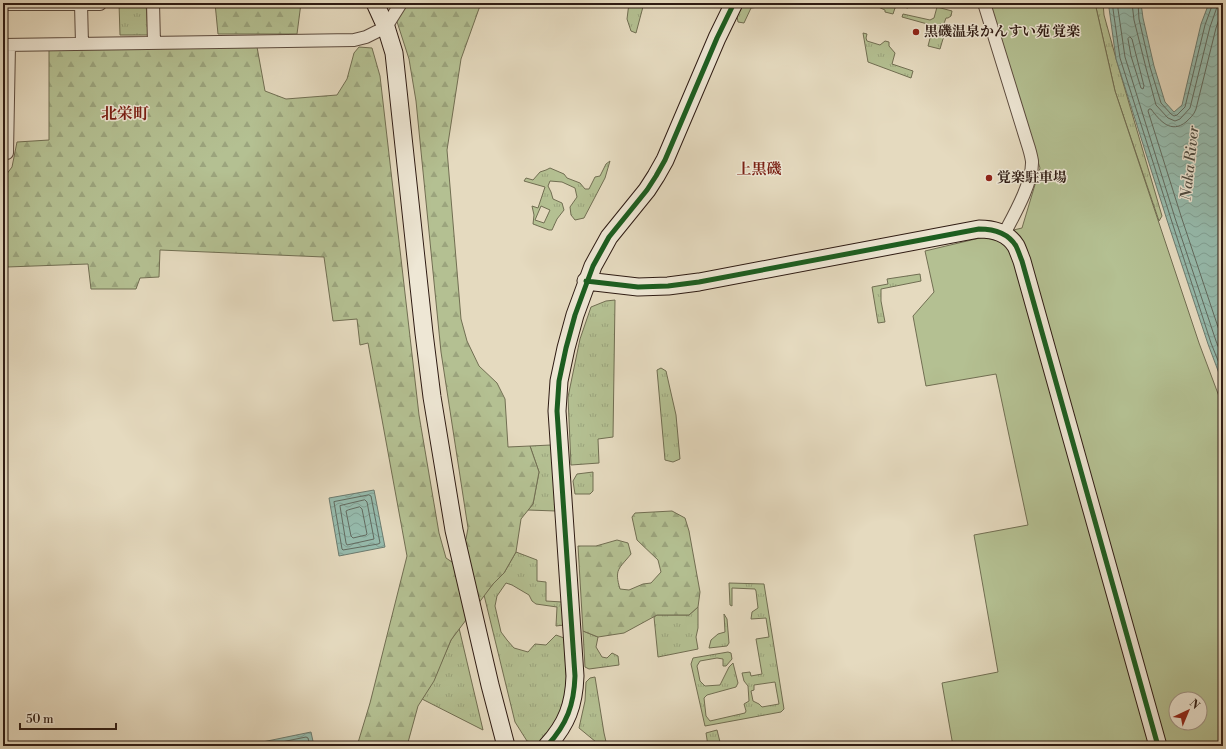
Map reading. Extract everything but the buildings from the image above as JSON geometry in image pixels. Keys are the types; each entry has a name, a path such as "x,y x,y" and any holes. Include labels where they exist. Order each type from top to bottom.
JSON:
{"street":[{"path":"153,3 154,43"},
{"path":"375,3 386,27 394,53 399,86 423,326 432,397 454,530 490,685 506,746"},
{"path":"7,153 6,45 354,40 366,37 386,27 401,3"},
{"path":"547,746 564,725 570,710 574,694 575,676 557,411 559,381 566,348 586,282 596,260 609,237 647,190 662,166 717,38 734,3"},
{"path":"984,3 1032,161 1030,178 1022,199 1004,234"},
{"path":"3,4 100,4"},
{"path":"81,4 82,44"},
{"path":"586,282 638,287 668,286 706,281 980,229 990,229 1004,234 1016,246 1022,261 1158,746"}],"green space":[{"path":"119,3 146,3 148,35 120,35"},
{"path":"215,3 301,3 297,34 218,34"},
{"path":"391,3 481,3 461,59 447,150 461,319 467,341 479,366 497,383 505,399 508,447 530,446 539,472 533,504 521,519 516,552 504,573 493,584 451,640 434,681 418,706 407,746 357,746 370,703 407,556 368,343 360,345 357,319 333,321 324,257 160,250 159,277 140,278 136,289 91,289 88,264 7,267 3,265 3,179 12,167 17,142 49,140 49,47 257,47 265,91 286,99 337,95 347,79 354,53 359,47 372,48 380,76 419,415 439,533 446,558 452,562 466,539 468,528 441,352 416,101 409,59"},
{"path":"629,3 644,3 636,33 631,31 627,19"},
{"path":"744,3 791,3 751,8 744,23 738,22 737,16"},
{"path":"877,3 899,3 909,6 908,8 898,6 895,8 893,14 885,12 885,10 876,6"},
{"path":"989,3 1095,3 1115,91 1199,343 1223,407 1223,746 953,746 942,683 998,672 974,535 1028,525 996,374 926,386 913,316 934,292 925,251 1022,228 1040,168"},
{"path":"1095,3 1103,3 1104,15 1117,62 1162,216 1159,221 1115,91"},
{"path":"937,7 952,11 951,16 946,18 942,29 945,32 940,49 928,46 933,27 931,25 902,17 903,14 930,20 934,18"},
{"path":"863,33 867,34 867,41 880,45 885,41 889,42 889,46 895,53 892,64 913,71 911,78 868,62"},
{"path":"610,161 605,178 584,218 575,220 571,215 570,207 577,197 575,188 562,182 550,181 548,186 553,199 562,203 564,210 557,219 552,230 533,224 534,215 532,206 538,208 545,187 524,181 526,178 533,180 540,172 550,168 564,174 567,178 580,183 585,189 589,189 595,177 600,176 606,164","holes":["541,206 550,210 544,223 535,220"]},
{"path":"920,274 921,281 881,289 881,301 885,322 878,323 872,287 888,284 887,279"},
{"path":"615,300 613,437 598,439 599,463 571,465 568,397 580,339 591,307 606,301"},
{"path":"661,368 666,371 676,415 680,459 673,462 665,460 657,370"},
{"path":"551,445 556,511 528,510 533,504 539,472 530,446"},
{"path":"593,472 593,491 590,494 575,494 573,481 577,474"},
{"path":"672,511 685,518 689,531 700,592 698,607 689,615 657,615 624,633 598,637 583,631 578,546 596,546 617,540 628,543 631,554 621,566 618,573 620,589 629,590 643,584 651,583 661,572 658,560 637,540 632,517 635,513"},
{"path":"516,552 537,560 537,581 546,582 546,601 562,602 564,625 556,626 557,607 536,604 532,601 529,595 506,583 497,596 495,606 501,632 514,648 528,652 535,644 546,645 556,635 564,638 567,686 565,703 548,734 538,744 527,741 515,722 484,595 504,573"},
{"path":"729,583 764,584 784,709 781,712 705,726 691,664 693,658 728,652 731,653 732,659 726,666 723,666 723,659 717,658 700,661 697,666 700,681 705,686 720,685 729,667 733,663 738,683 736,687 707,695 704,698 706,716 710,721 745,713 746,711 744,704 749,701 748,686 744,681 742,673 750,672 751,676 762,674 756,639 769,637 766,618 751,619 752,612 758,608 755,589 732,588 732,606 730,605","holes":["775,682 779,704 762,707 753,701 751,691 754,690 754,685"]},
{"path":"698,607 698,628 696,637 698,649 658,657 654,617 657,615 689,615"},
{"path":"724,614 727,619 729,643 727,646 709,648 711,640 718,634 725,632"},
{"path":"459,628 483,730 422,699 434,679 451,640"},
{"path":"583,631 598,637 596,647 602,657 607,658 612,653 618,656 619,665 589,669 585,667"},
{"path":"595,677 607,746 598,746 596,742 579,728 585,701 586,682 590,678"},
{"path":"717,730 721,746 708,746 706,733"}],"water":[{"name":"Naka River","path":"1110,3 1141,3 1154,66 1165,102 1174,112 1182,105 1201,24 1209,3 1223,3 1223,384 1208,344 1167,220 1116,59 1109,8"},
{"path":"374,490 385,547 339,556 329,498"},
{"path":"311,732 314,746 243,746"}],"cycle path":[{"path":"547,746 560,730 568,714 573,696 575,676 557,411 559,381 566,348 575,315 593,266 609,237 647,190 665,160 717,38 734,3"},
{"path":"586,281 638,287 668,286 699,282 979,229 995,231 1009,238 1016,246 1022,261 1158,746"}],"place":[{"name":"黒磯温泉かんすい苑 覚楽","path":"916,32"},
{"name":"覚楽駐車場","path":"989,178"}],"district":[{"name":"北栄町","path":"125,114"},
{"name":"上黒磯","path":"759,169"}]}
